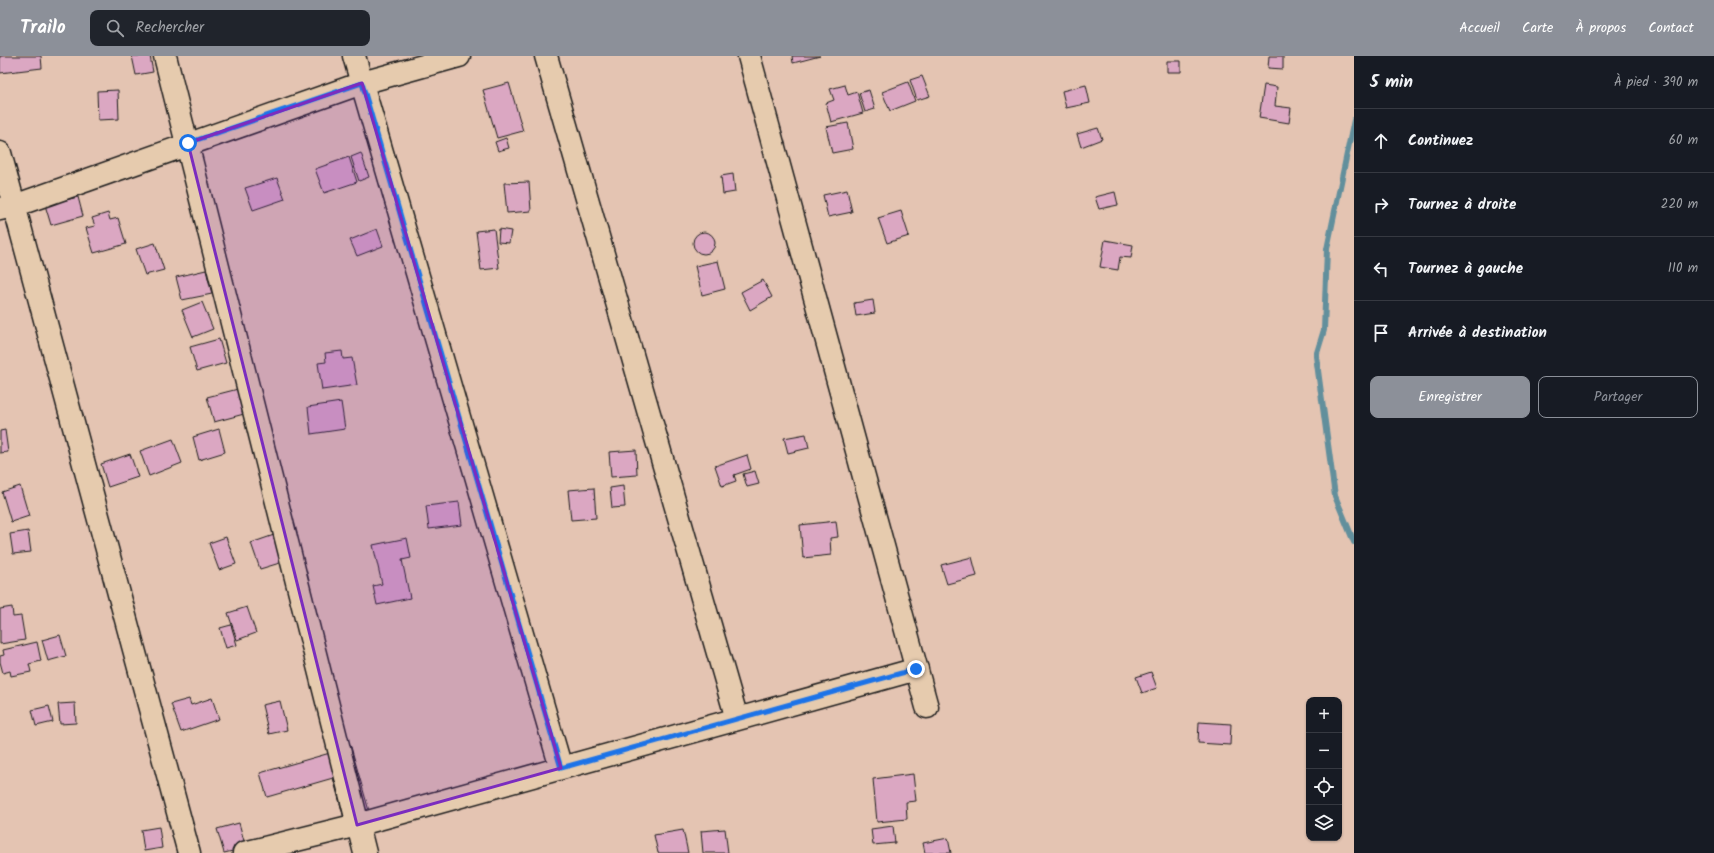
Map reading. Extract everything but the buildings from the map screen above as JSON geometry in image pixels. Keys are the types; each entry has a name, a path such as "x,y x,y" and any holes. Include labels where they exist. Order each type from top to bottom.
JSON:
{"street":[{"path":"165,56 365,853"},
{"path":"354,56 561,768"},
{"path":"7,207 362,83 459,56"},
{"path":"546,56 737,719"},
{"path":"749,56 927,707"},
{"path":"0,153 7,207 189,853"},
{"path":"244,853 357,825 916,669"}],"highlighted area":[{"path":"362,83 561,768 357,825 188,143"}],"waterway":[{"path":"1354,120 1327,249 1324,330 1316,356 1335,496 1354,542"}],"route":[{"path":"188,143 362,83 561,768 916,669"}]}
